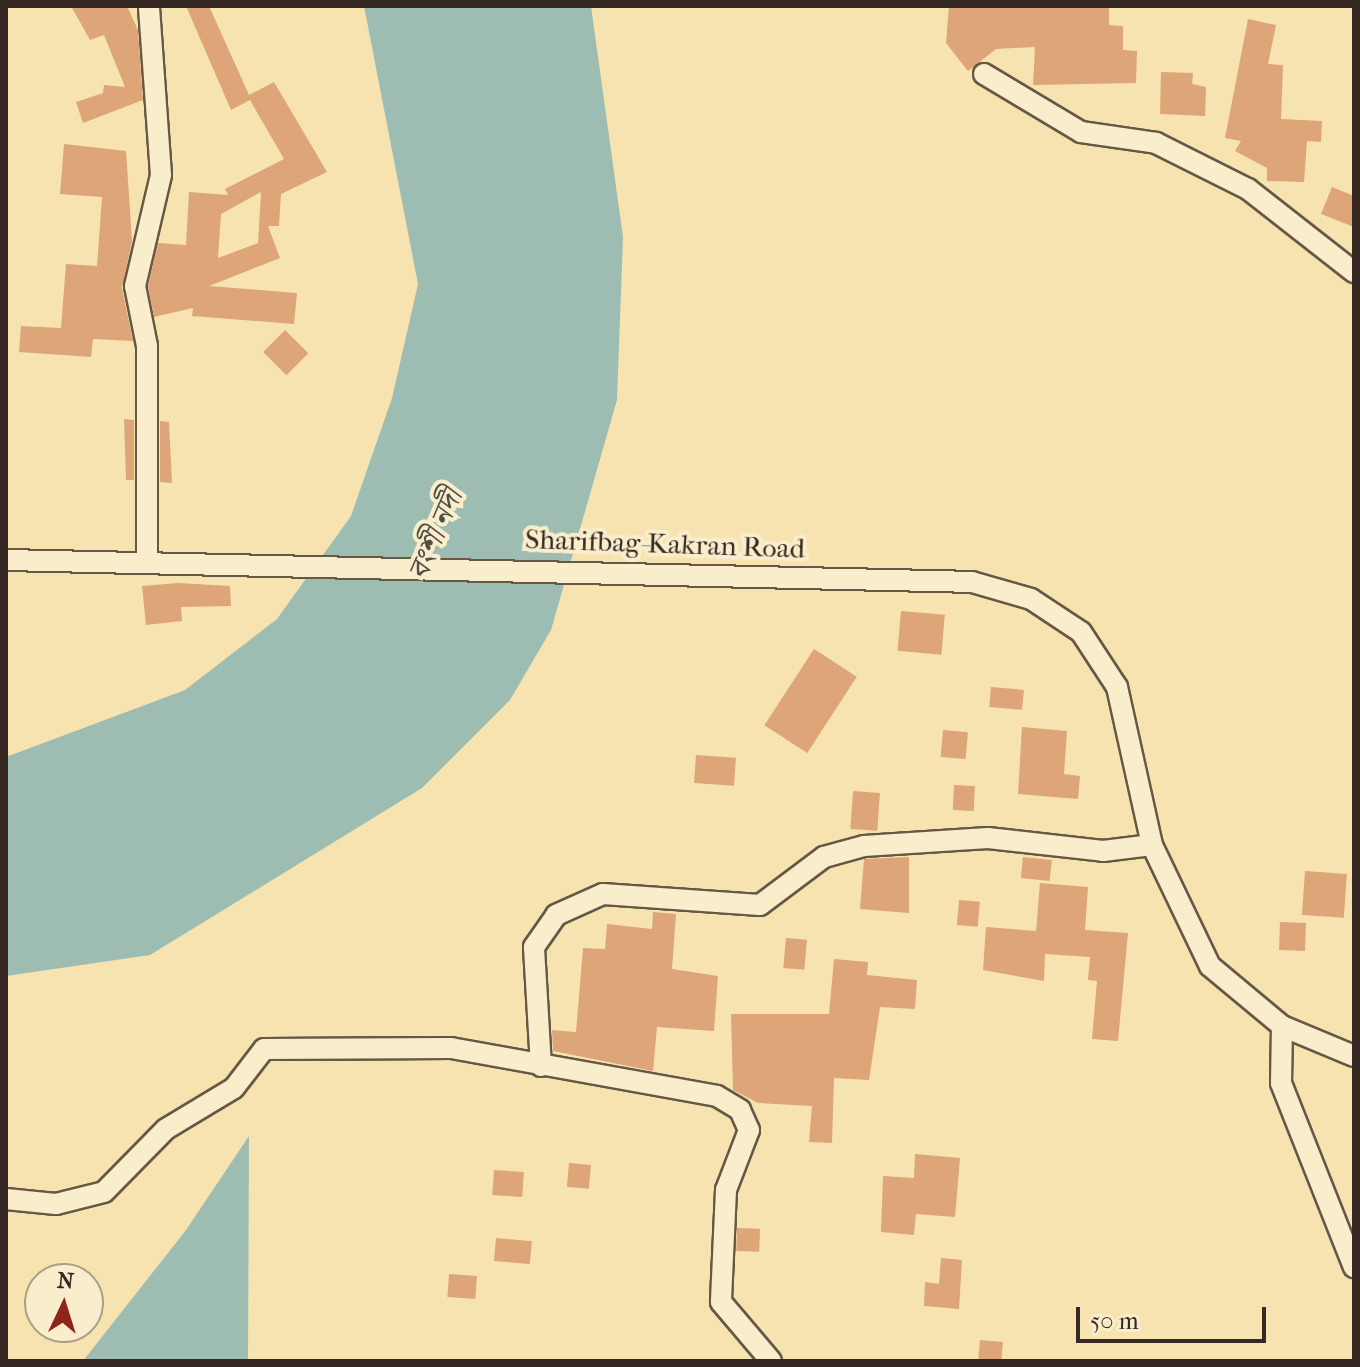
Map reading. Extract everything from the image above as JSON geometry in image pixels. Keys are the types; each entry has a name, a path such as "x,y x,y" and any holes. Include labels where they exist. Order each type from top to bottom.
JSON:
{"street":[{"path":"147,560 147,346 135,286 161,175 149,6"},
{"path":"984,74 1081,132 1156,143 1248,189 1354,272"},
{"name":"Sharifbag-Kakran Road","path":"6,560 224,559 972,582 1031,599 1081,632 1117,687 1152,845 1210,966 1282,1026 1354,1056"},
{"path":"541,1066 534,947 556,915 603,894 760,905 799,871 864,846 988,838 1103,851 1152,845"},
{"path":"1282,1026 1281,1083 1354,1267"},
{"path":"6,1199 56,1204 104,1192 166,1129 234,1088 264,1049 451,1048 717,1096 740,1110 749,1130 726,1190 721,1302 771,1361"}],"water":[{"name":"বংশী নদী","path":"364,6 591,6 623,237 617,400 551,630 510,700 422,788 150,955 6,976 6,757 185,690 277,619 351,516 392,398 418,284"},
{"path":"249,1136 248,1361 83,1361 97,1343 104,1343 104,1334 186,1230"}],"building":[{"path":"71,6 127,6 138,30 143,100 83,123 76,102 103,93 104,85 125,87 104,35 90,40"},
{"path":"186,6 209,6 249,95 274,82 327,172 281,194 279,226 268,226 280,258 209,286 297,293 294,324 192,316 193,308 154,317 148,286 158,243 186,245 189,192 228,195 225,189 284,159 250,100 231,110","holes":["261,192 258,243 218,258 221,214"]},
{"path":"949,6 1109,6 1109,25 1123,26 1123,50 1137,51 1136,83 1033,85 1035,47 996,49 968,71 946,43"},
{"path":"1248,19 1276,25 1268,64 1283,65 1281,119 1322,121 1321,142 1307,141 1304,182 1267,181 1267,168 1235,151 1241,141 1225,138"},
{"path":"1161,72 1193,73 1192,84 1206,87 1205,116 1160,114"},
{"path":"64,144 126,151 132,241 122,288 133,341 93,339 91,357 19,352 21,326 61,328 66,264 97,266 102,197 60,194"},
{"path":"1332,187 1354,196 1354,227 1321,214"},
{"path":"285,330 308,353 286,375 263,352"},
{"path":"124,419 134,420 134,480 126,480"},
{"path":"160,421 169,422 172,483 160,482"},
{"path":"178,583 230,586 231,606 181,607 182,621 146,625 142,586"},
{"path":"901,611 945,615 941,655 898,651"},
{"path":"814,649 857,677 807,753 764,725"},
{"path":"991,687 1024,690 1022,710 989,707"},
{"path":"1022,727 1067,731 1064,774 1080,776 1078,799 1018,794"},
{"path":"943,730 968,732 966,759 941,757"},
{"path":"696,755 736,758 734,786 694,783"},
{"path":"954,785 975,786 974,811 953,810"},
{"path":"853,791 880,793 877,831 850,829"},
{"path":"909,857 909,913 860,909 864,859"},
{"path":"1023,857 1052,860 1050,881 1021,878"},
{"path":"1305,871 1347,874 1344,918 1302,915"},
{"path":"1040,883 1088,887 1085,930 1128,933 1118,1041 1092,1039 1097,981 1088,980 1090,957 1045,954 1044,981 983,970 986,927 1036,931"},
{"path":"959,900 980,902 978,927 957,925"},
{"path":"653,912 676,914 672,969 718,976 714,1031 657,1027 653,1071 553,1051 552,1030 576,1032 583,948 605,949 607,924 652,929"},
{"path":"1280,922 1306,923 1305,951 1279,950"},
{"path":"786,938 807,940 804,970 783,968"},
{"path":"834,959 868,962 867,975 917,980 915,1009 880,1007 869,1080 834,1078 832,1143 809,1142 812,1106 758,1103 733,1090 731,1014 829,1014"},
{"path":"915,1154 960,1158 955,1217 916,1214 914,1235 881,1232 883,1176 914,1178"},
{"path":"569,1163 591,1165 589,1189 567,1187"},
{"path":"494,1170 524,1172 522,1197 492,1195"},
{"path":"737,1228 760,1229 759,1252 736,1251"},
{"path":"496,1238 532,1241 530,1264 494,1261"},
{"path":"941,1258 962,1260 959,1309 924,1306 925,1282 939,1284"},
{"path":"449,1274 477,1276 475,1299 447,1297"},
{"path":"980,1340 1003,1342 1001,1361 978,1361"}]}
